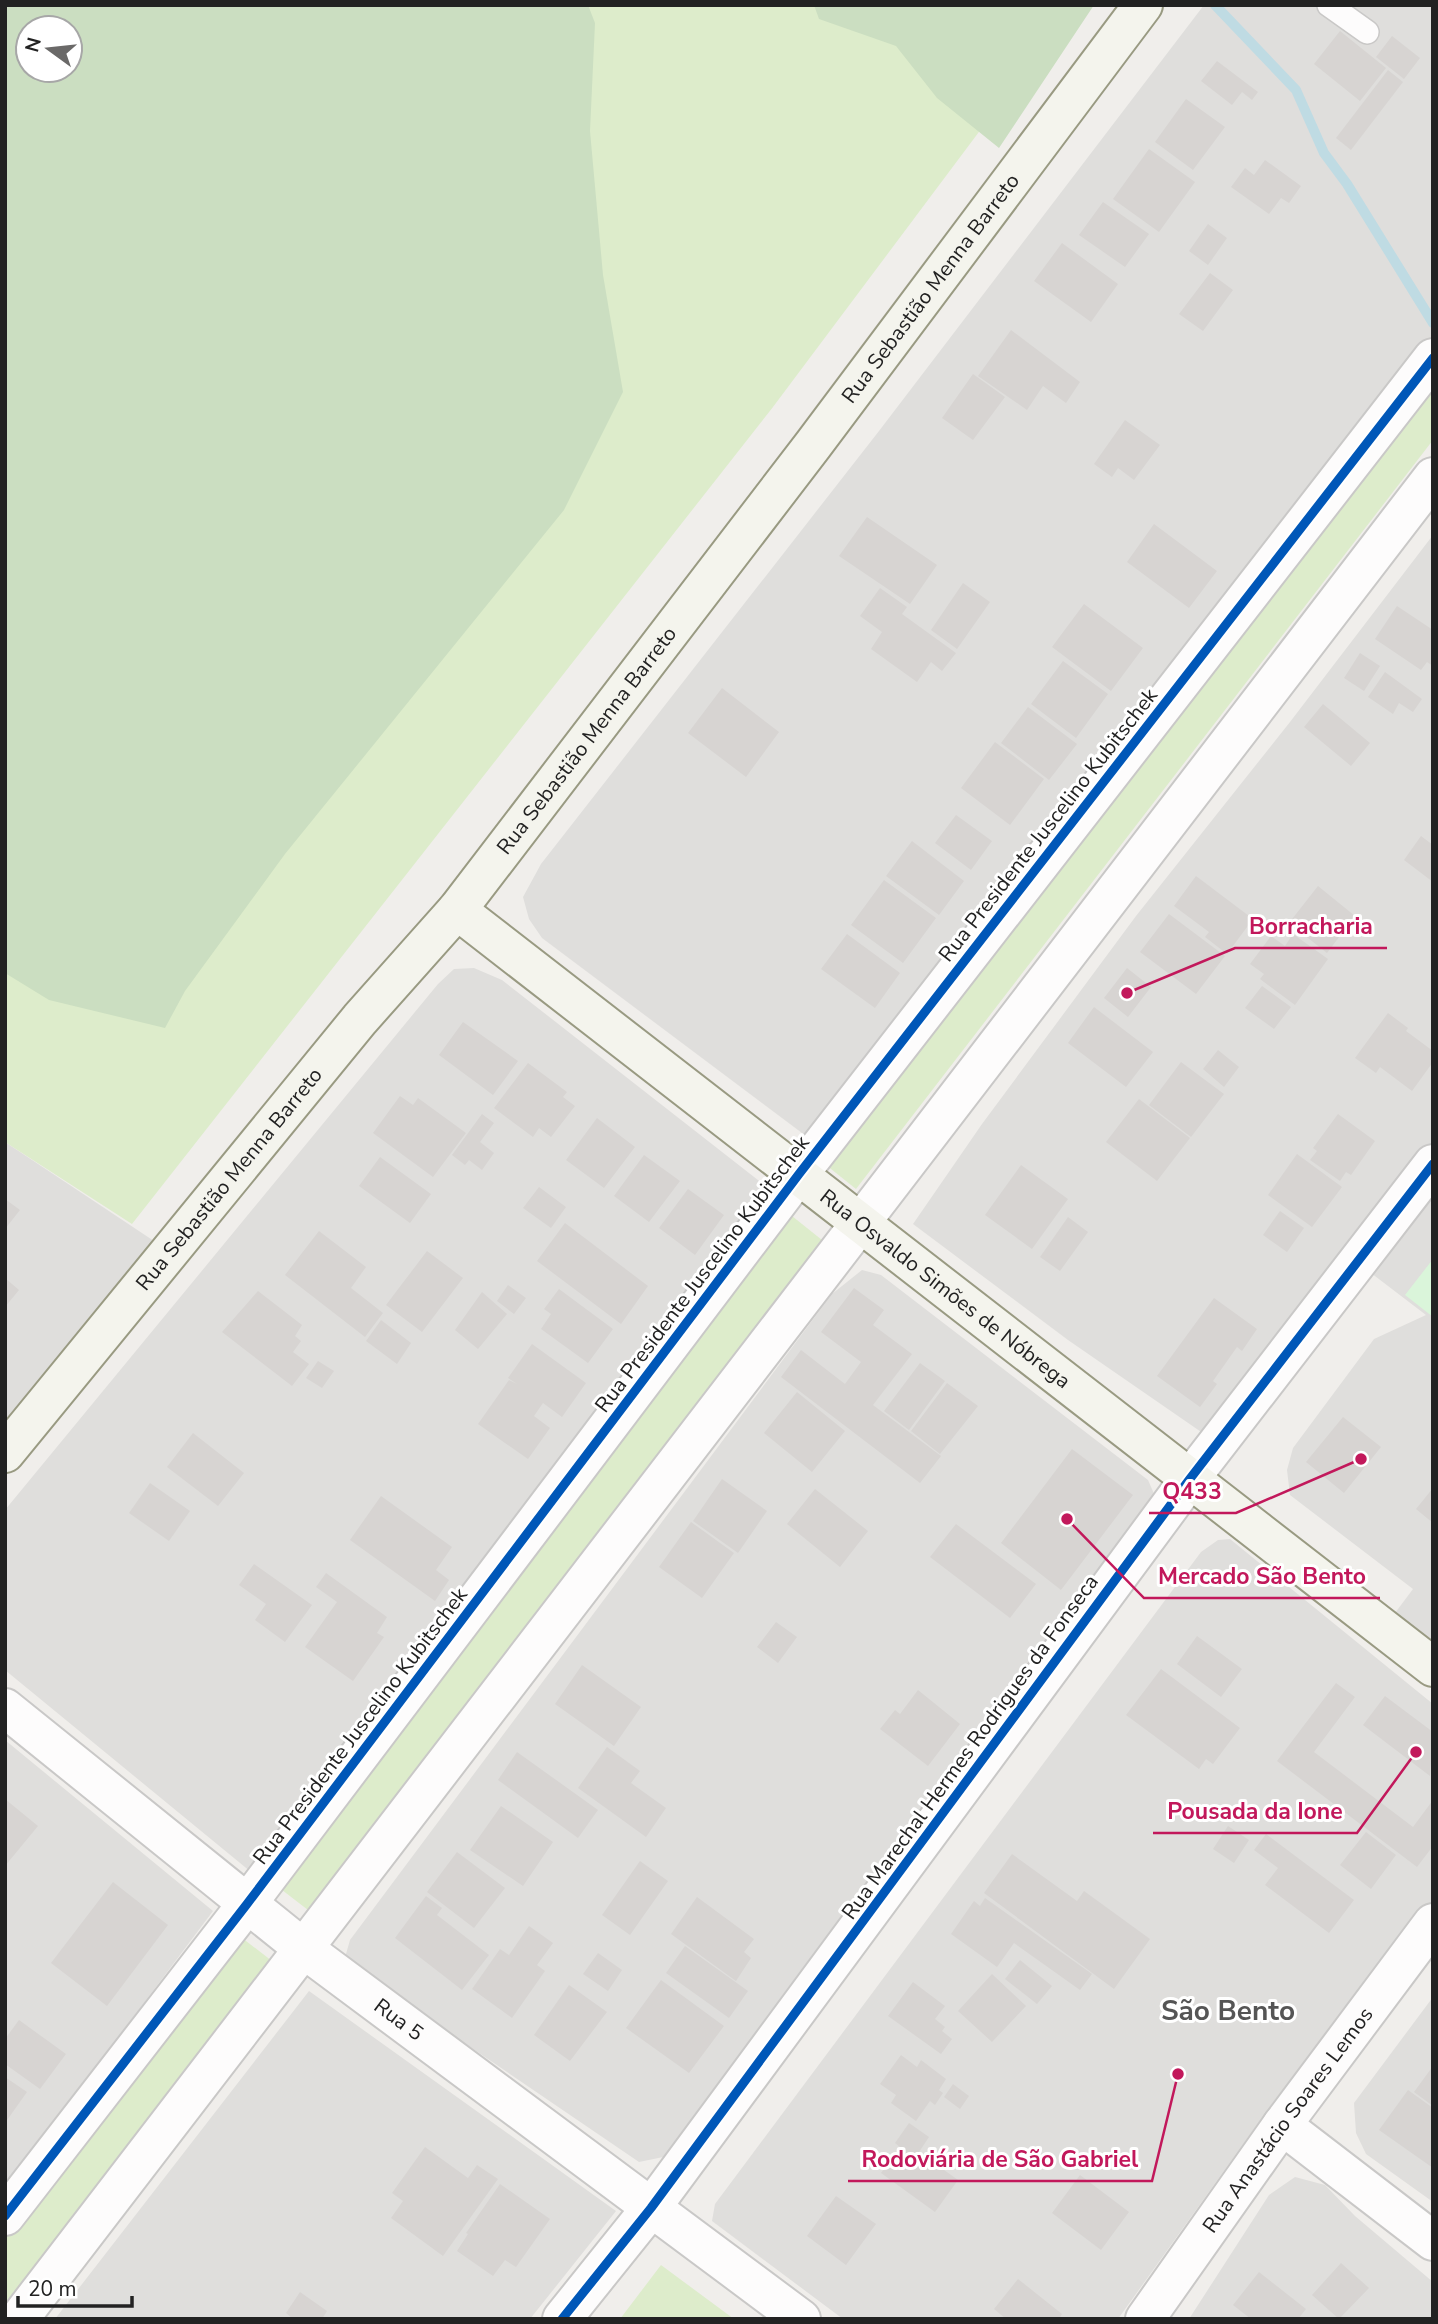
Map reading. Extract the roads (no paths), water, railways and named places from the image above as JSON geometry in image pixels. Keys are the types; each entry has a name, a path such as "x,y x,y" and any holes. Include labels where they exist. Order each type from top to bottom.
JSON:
{"main road":[{"name":"Rua Sebastião Menna Barreto","path":"5,1453 360,1019 457,910 830,423 1143,5"},
{"name":"Rua Osvaldo Simões de Nóbrega","path":"457,910 1433,1667"}],"street":[{"name":"Rua Presidente Juscelino Kubitschek","path":"5,2216 247,1904 799,1174 1431,361"},
{"path":"19,2319 859,1220 1433,477"},
{"name":"Rua Marechal Hermes Rodrigues da Fonseca","path":"562,2319 651,2208 1189,1480 1433,1164"},
{"name":"Rua 5","path":"5,1708 304,1949 801,2319"},
{"name":"Rua Anastácio Soares Lemos","path":"1145,2319 1282,2125 1433,1923"},
{"path":"1282,2125 1433,2241"}],"lane":[{"path":"1329,5 1367,32"}],"waterway":[{"path":"1215,5 1296,90 1324,153 1347,184 1433,323"}],"place":[{"name":"Borracharia","path":"1127,993"},
{"name":"Q433","path":"1361,1459"},
{"name":"Mercado São Bento","path":"1067,1519"},
{"name":"Pousada da Ione","path":"1416,1752"},
{"name":"Rodoviária de São Gabriel","path":"1178,2074"}],"district":[{"name":"São Bento","path":"1228,2010"}]}
